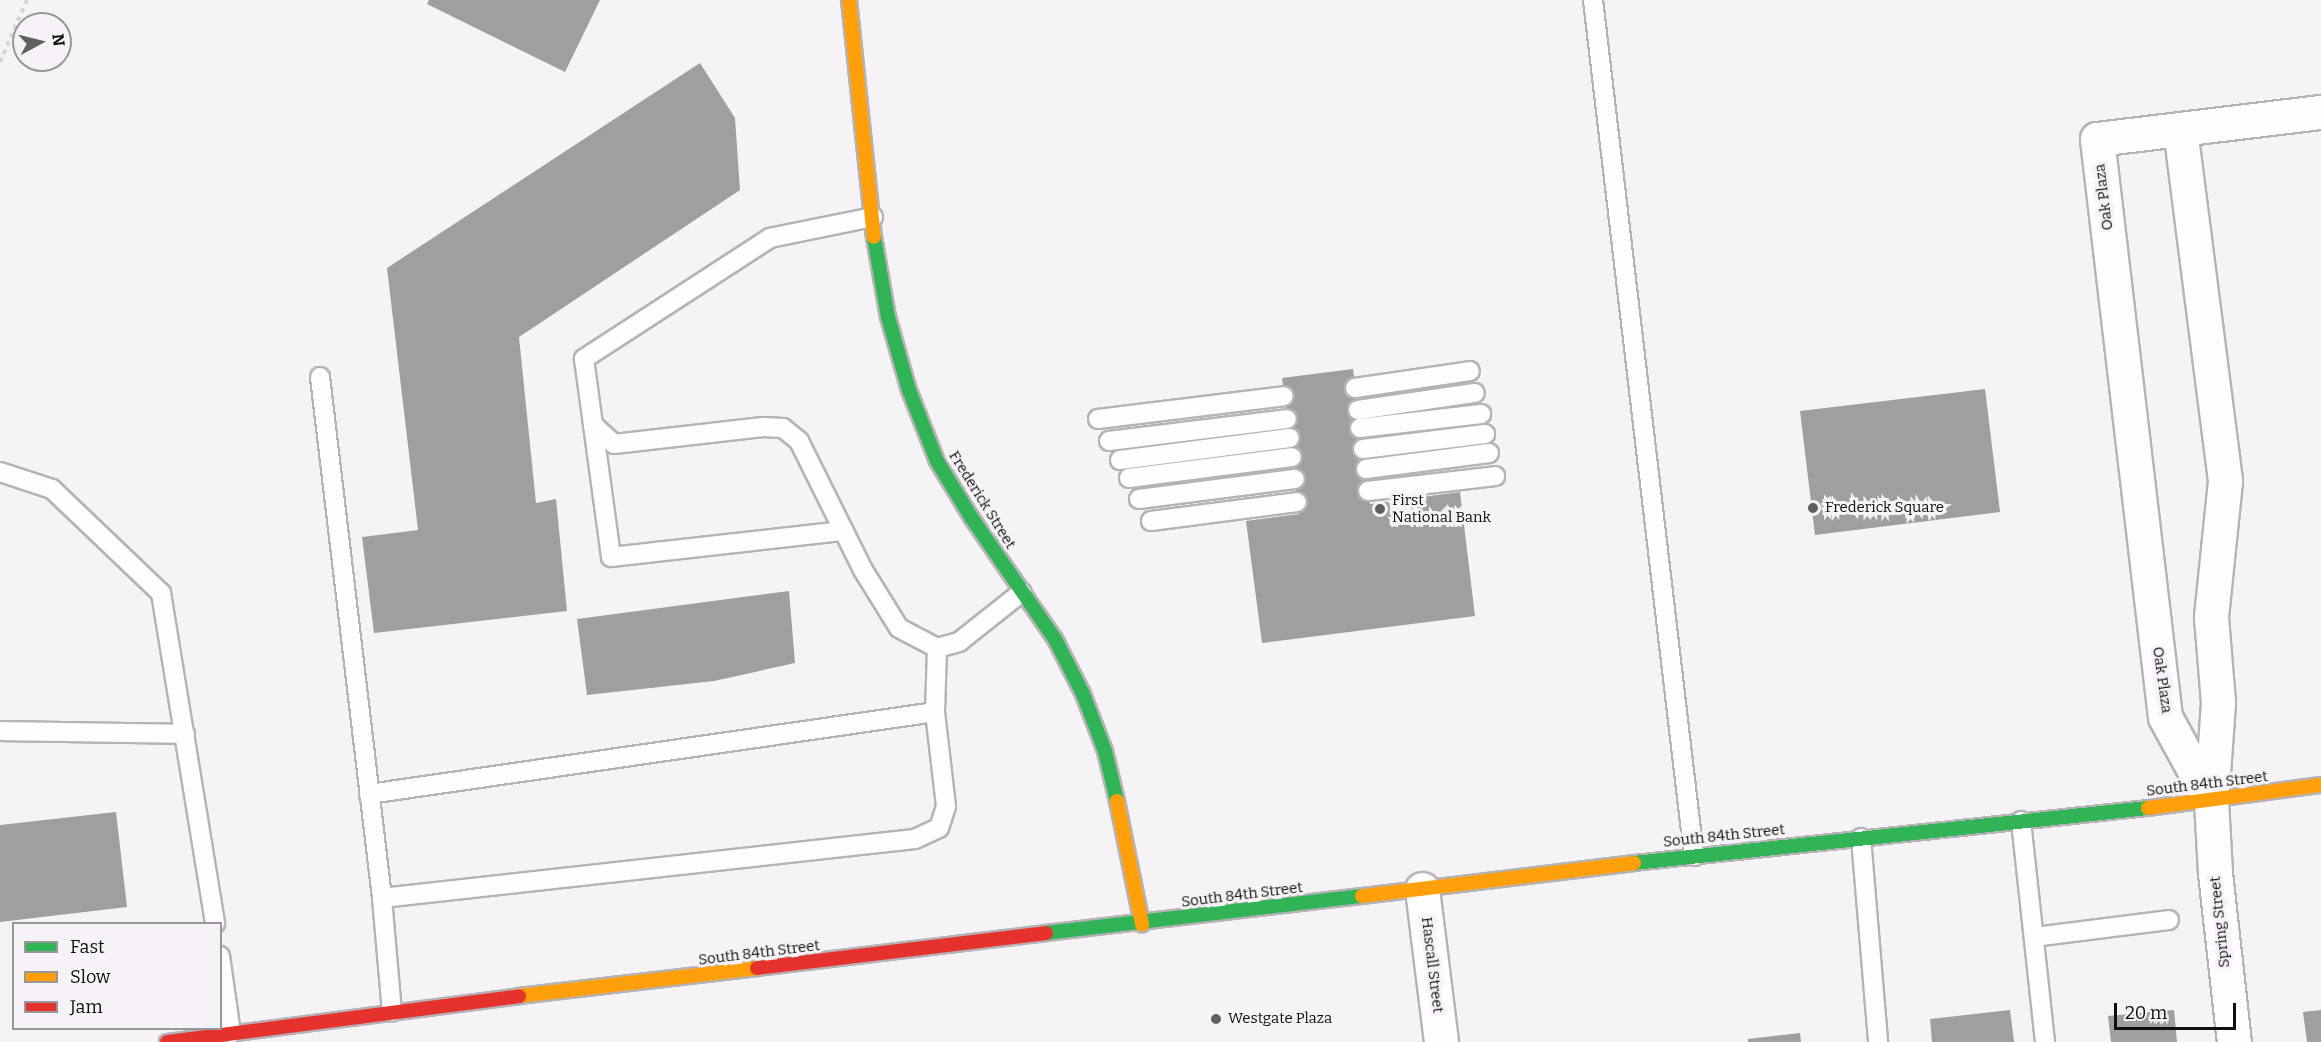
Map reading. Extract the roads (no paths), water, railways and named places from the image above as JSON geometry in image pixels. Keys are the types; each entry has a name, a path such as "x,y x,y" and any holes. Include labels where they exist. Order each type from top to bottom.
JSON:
{"main road":[{"name":"Frederick Street","path":"849,0 873,217 888,317 909,390 938,461 971,517 1055,639 1074,675 1105,751 1127,840 1142,924"},
{"name":"South 84th Street","path":"167,1042 231,1033 296,1033 392,1012 1142,924 1694,856 2211,801 2321,785"}],"street":[{"name":"Oak Plaza","path":"2211,801 2165,717 2097,138 2321,112"},
{"path":"2180,129 2225,482 2211,617 2218,703 2211,801"},
{"name":"Spring Street","path":"2211,801 2215,873 2235,1042"},
{"name":"Hascall Street","path":"1422,889 1442,1042"}],"lane":[{"path":"1593,0 1694,856"},
{"path":"844,531 611,557 584,359 770,238 873,217"},
{"path":"1355,388 1470,371"},
{"path":"320,377 382,898 392,1012"},
{"path":"1475,393 1359,419 1480,414"},
{"path":"1098,419 1284,396"},
{"path":"1109,441 1287,419"},
{"path":"593,425 614,444 763,427 783,428 799,441 863,570 898,628 937,648 959,642 1023,592"},
{"path":"1363,449 1485,434"},
{"path":"1120,460 1290,438"},
{"path":"1366,469 1489,453"},
{"path":"1129,478 1292,457"},
{"path":"0,472 52,489 161,593 215,922"},
{"path":"1368,491 1495,476"},
{"path":"1139,499 1295,479"},
{"path":"1151,521 1297,501"},
{"path":"382,898 915,839 939,828 946,806 935,712 937,648"},
{"path":"369,794 935,712"},
{"path":"0,731 185,734"},
{"path":"2021,821 2045,1042"},
{"path":"1861,838 1878,1042"},
{"path":"2034,937 2169,920"},
{"path":"222,970 231,1033"}],"place":[{"name":"Frederick Square","path":"1813,508"},
{"name":"First National Bank","path":"1380,509"},
{"name":"Westgate Plaza","path":"1216,1019"}]}
